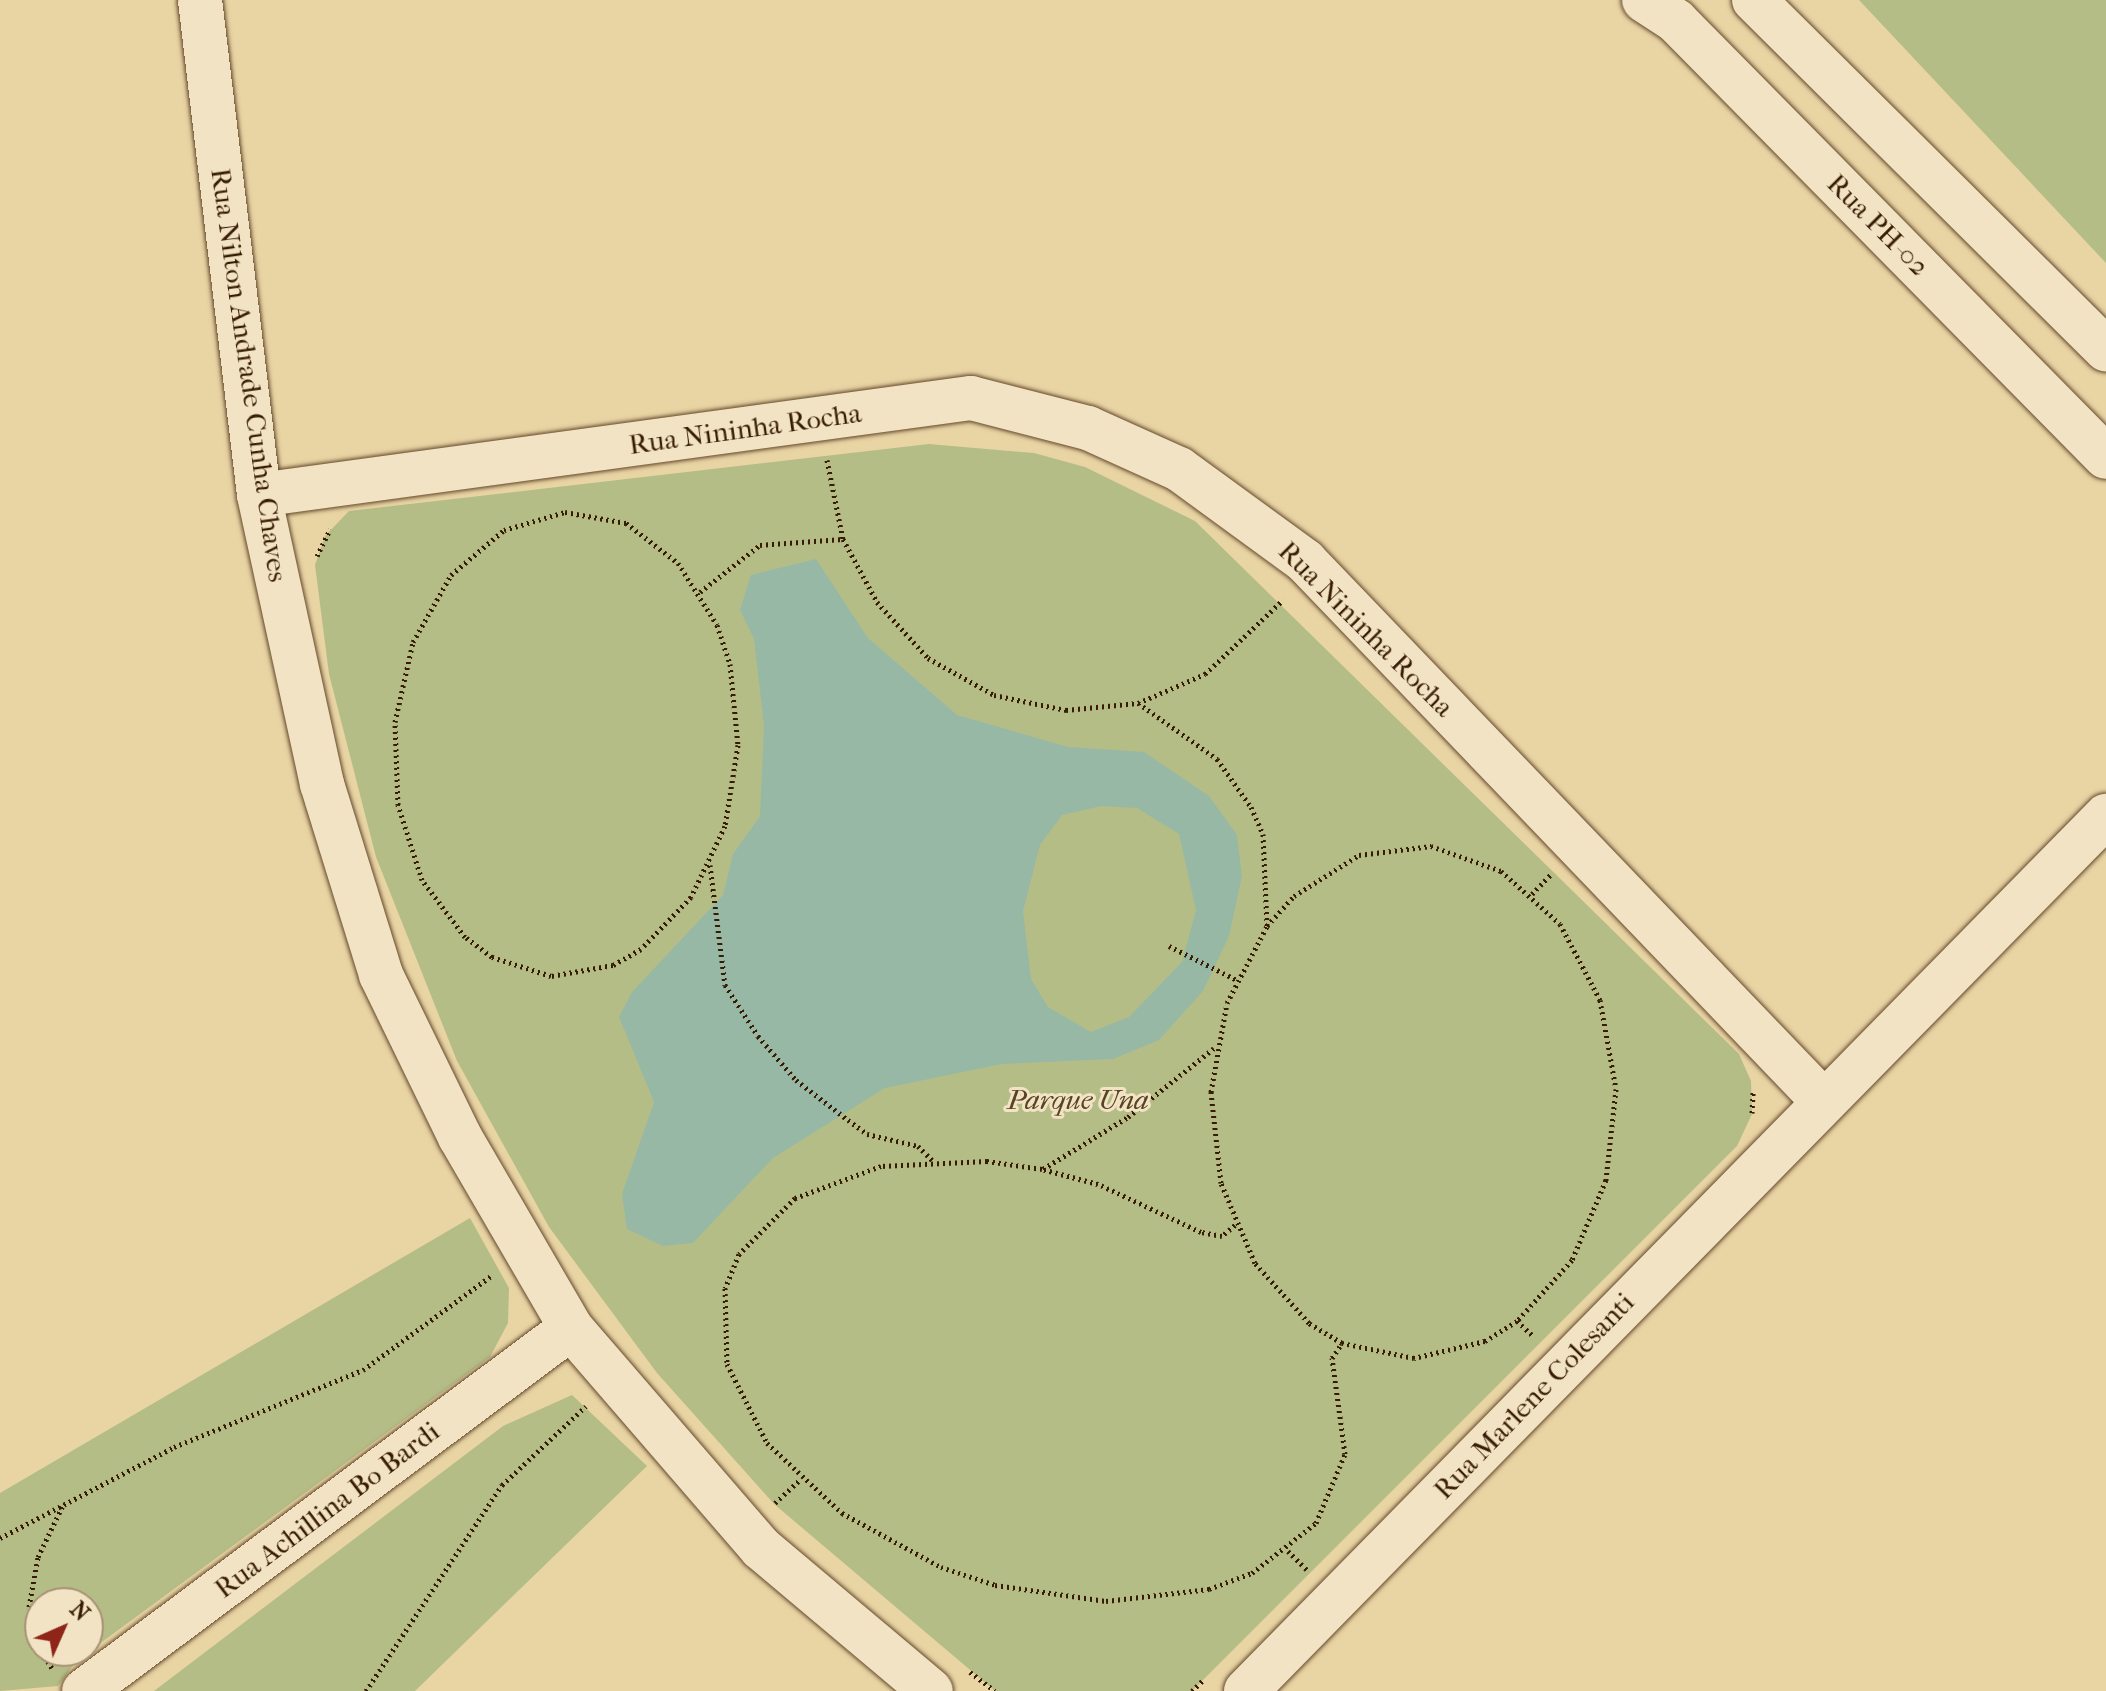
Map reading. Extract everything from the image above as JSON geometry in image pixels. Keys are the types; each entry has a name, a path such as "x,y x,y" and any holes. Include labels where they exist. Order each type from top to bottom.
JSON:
{"street":[{"name":"Rua Nilton Andrade Cunha Chaves","path":"200,0 259,495 322,784 381,975 522,1244 571,1328 761,1548 943,1676"},
{"name":"Rua PH-02","path":"1644,0 1676,21 2106,457"},
{"path":"1754,0 2106,349"},
{"name":"Rua Nininha Rocha","path":"259,495 971,398 1088,428 1179,469 1305,561 1823,1101"},
{"name":"Rua Marlene Colesanti","path":"1230,1680 1823,1101 2106,816"},
{"name":"Rua Achillina Bo Bardi","path":"84,1691 571,1328"}],"path":[{"path":"811,457 841,453"},
{"path":"826,455 843,539 900,632 959,679 1066,710 1138,703 1205,674 1283,600"},
{"path":"565,512 610,519 654,540 700,592 726,651 737,704 735,786 710,864 691,897 641,949 582,974 521,970 465,937 429,890 407,844 394,764 413,642 451,575 504,530 565,512"},
{"path":"315,565 336,521"},
{"path":"700,592 760,545 843,539"},
{"path":"1272,590 1295,611"},
{"path":"1138,703 1217,759 1251,807 1263,834 1267,926"},
{"path":"1395,847 1467,855 1532,894 1583,959 1600,1000 1616,1089 1614,1135 1592,1222 1572,1260 1517,1321 1449,1354 1402,1357 1342,1343 1280,1296 1235,1225 1213,1138 1216,1047 1237,980 1267,926 1325,872 1395,847"},
{"path":"1543,859 1566,882"},
{"path":"710,864 715,949 725,985 796,1080 867,1134 918,1146 932,1160"},
{"path":"1532,894 1555,871"},
{"path":"1169,946 1237,980"},
{"path":"1042,1169 1128,1117 1216,1047"},
{"path":"1749,1122 1751,1081"},
{"path":"1235,1225 1222,1236 1201,1232 1098,1184 1042,1169 932,1160 835,1179 795,1198 747,1244 725,1288 721,1325 737,1390 767,1443 801,1479 889,1543 981,1580 1051,1596 1106,1601 1196,1592 1252,1573 1288,1551 1316,1523 1345,1454 1332,1358 1342,1343"},
{"path":"0,1538 174,1447 363,1370 468,1299 522,1244"},
{"path":"1517,1321 1538,1341"},
{"path":"1527,1352 1550,1330"},
{"path":"366,1691 502,1485 614,1381"},
{"path":"774,1504 801,1479"},
{"path":"764,1493 785,1514"},
{"path":"33,1587 38,1557 63,1504"},
{"path":"1288,1551 1310,1572"},
{"path":"1299,1583 1320,1561"},
{"path":"943,1676 995,1691"},
{"path":"1192,1691 1230,1680"}],"green space":[{"path":"1859,0 2106,0 2106,263"},
{"name":"Parque Una","path":"929,444 1034,453 1085,467 1195,521 1739,1054 1751,1081 1752,1114 1737,1146 1192,1691 995,1691 774,1504 657,1373 549,1227 457,1061 376,857 329,674 315,565 325,536 349,511"},
{"path":"470,1218 509,1288 508,1323 490,1357 104,1640 104,1587 24,1587 24,1667 72,1667 58,1686 0,1691 0,1493"},
{"path":"572,1395 647,1466 415,1691 154,1691 503,1426"}],"shaded area":[{"path":"816,559 868,638 957,715 1068,747 1144,752 1209,796 1237,835 1242,876 1229,936 1203,991 1159,1040 1113,1059 1002,1064 885,1088 773,1158 693,1243 663,1246 627,1229 622,1194 654,1102 619,1017 632,992 723,895 733,854 760,816 764,726 754,639 740,610 751,575","holes":["1101,806 1137,808 1179,834 1196,910 1182,962 1129,1017 1091,1032 1048,1007 1031,979 1023,911 1040,845 1062,815"]}]}
